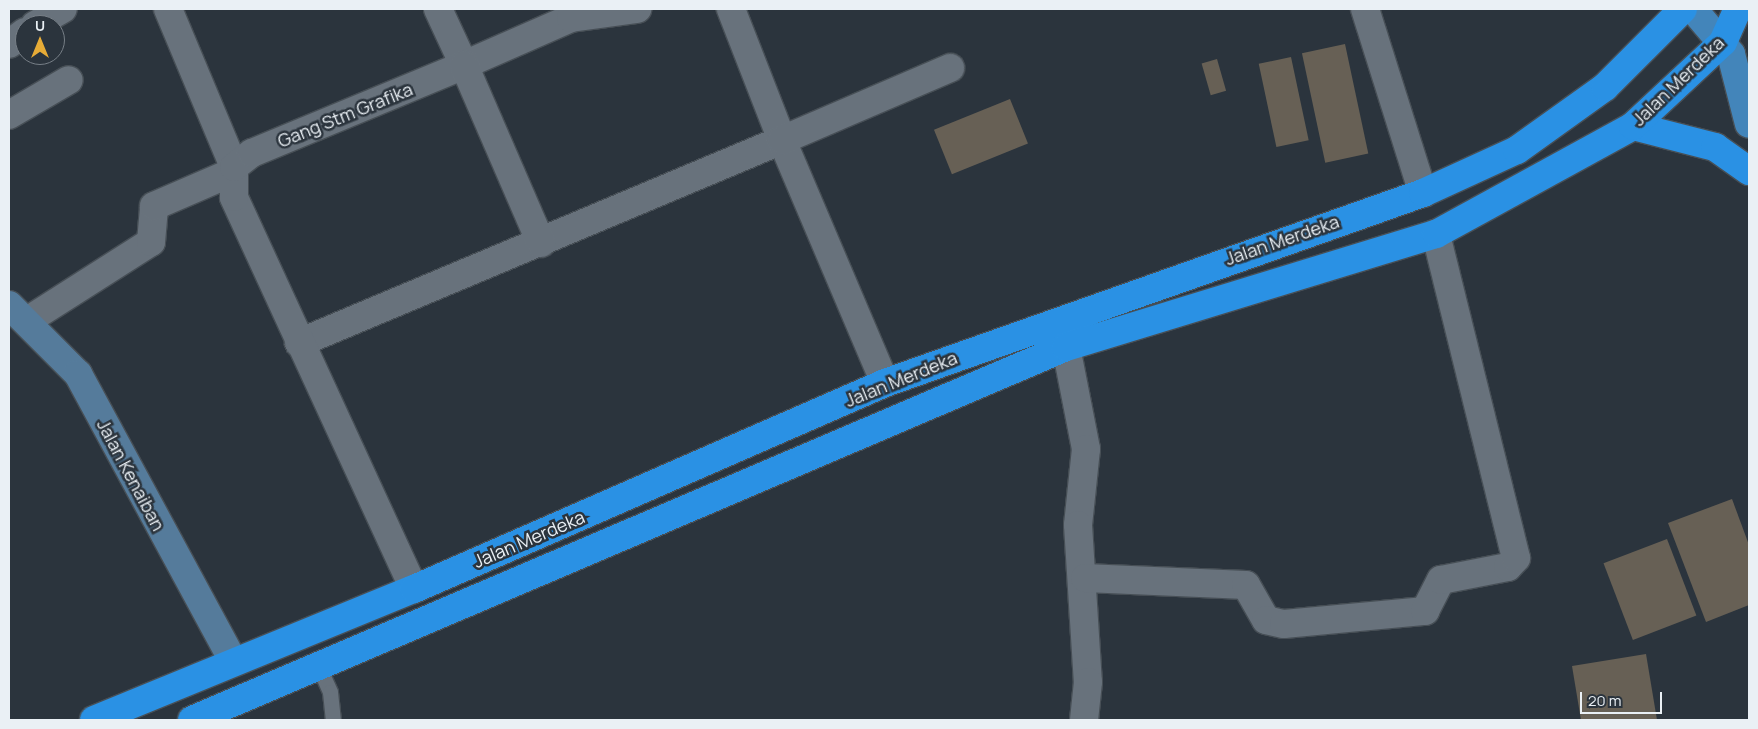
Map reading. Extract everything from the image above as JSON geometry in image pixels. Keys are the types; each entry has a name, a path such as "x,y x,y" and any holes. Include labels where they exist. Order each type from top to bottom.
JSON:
{"highway":[{"name":"Jalan Merdeka","path":"110,717 233,660 414,589 885,382 1191,271 1423,193 1525,144 1605,87 1683,9"},
{"name":"Jalan Merdeka","path":"192,720 1066,347 1436,234 1633,126 1723,42 1738,9"},
{"path":"1633,126 1715,147 1749,171"},
{"path":"1191,271 1201,305"},
{"path":"631,495 646,527"}],"main road":[{"path":"1693,9 1723,42 1731,54 1749,124"}],"street":[{"path":"168,9 234,169 234,197 298,342 414,589"},
{"path":"438,9 541,243"},
{"name":"Gang Stm Grafika","path":"18,313 151,242 154,206 234,169 252,153 464,65 571,18 638,9"},
{"path":"730,9 782,140 885,382"},
{"path":"1365,9 1423,193"},
{"path":"298,342 541,243 950,68"},
{"path":"9,115 69,80"},
{"path":"1085,578 1246,585 1266,620 1284,624 1425,610 1440,580 1508,567 1516,558 1436,234"},
{"name":"Jalan Kenaiban","path":"18,313 78,374 233,660"},
{"path":"1066,347 1086,449 1078,525 1085,578 1088,682 1084,720"}],"lane":[{"path":"319,667 330,692 332,720"}],"building":[{"path":"1345,44 1368,154 1325,163 1302,53"},
{"path":"1291,57 1309,140 1276,147 1259,64"},
{"path":"1217,59 1226,91 1211,95 1202,63"},
{"path":"1010,99 1028,144 952,174 934,130"},
{"path":"1732,499 1749,545 1749,605 1706,622 1668,523"},
{"path":"1667,539 1696,616 1633,640 1604,563"},
{"path":"1646,654 1657,720 1581,720 1572,666"}]}
